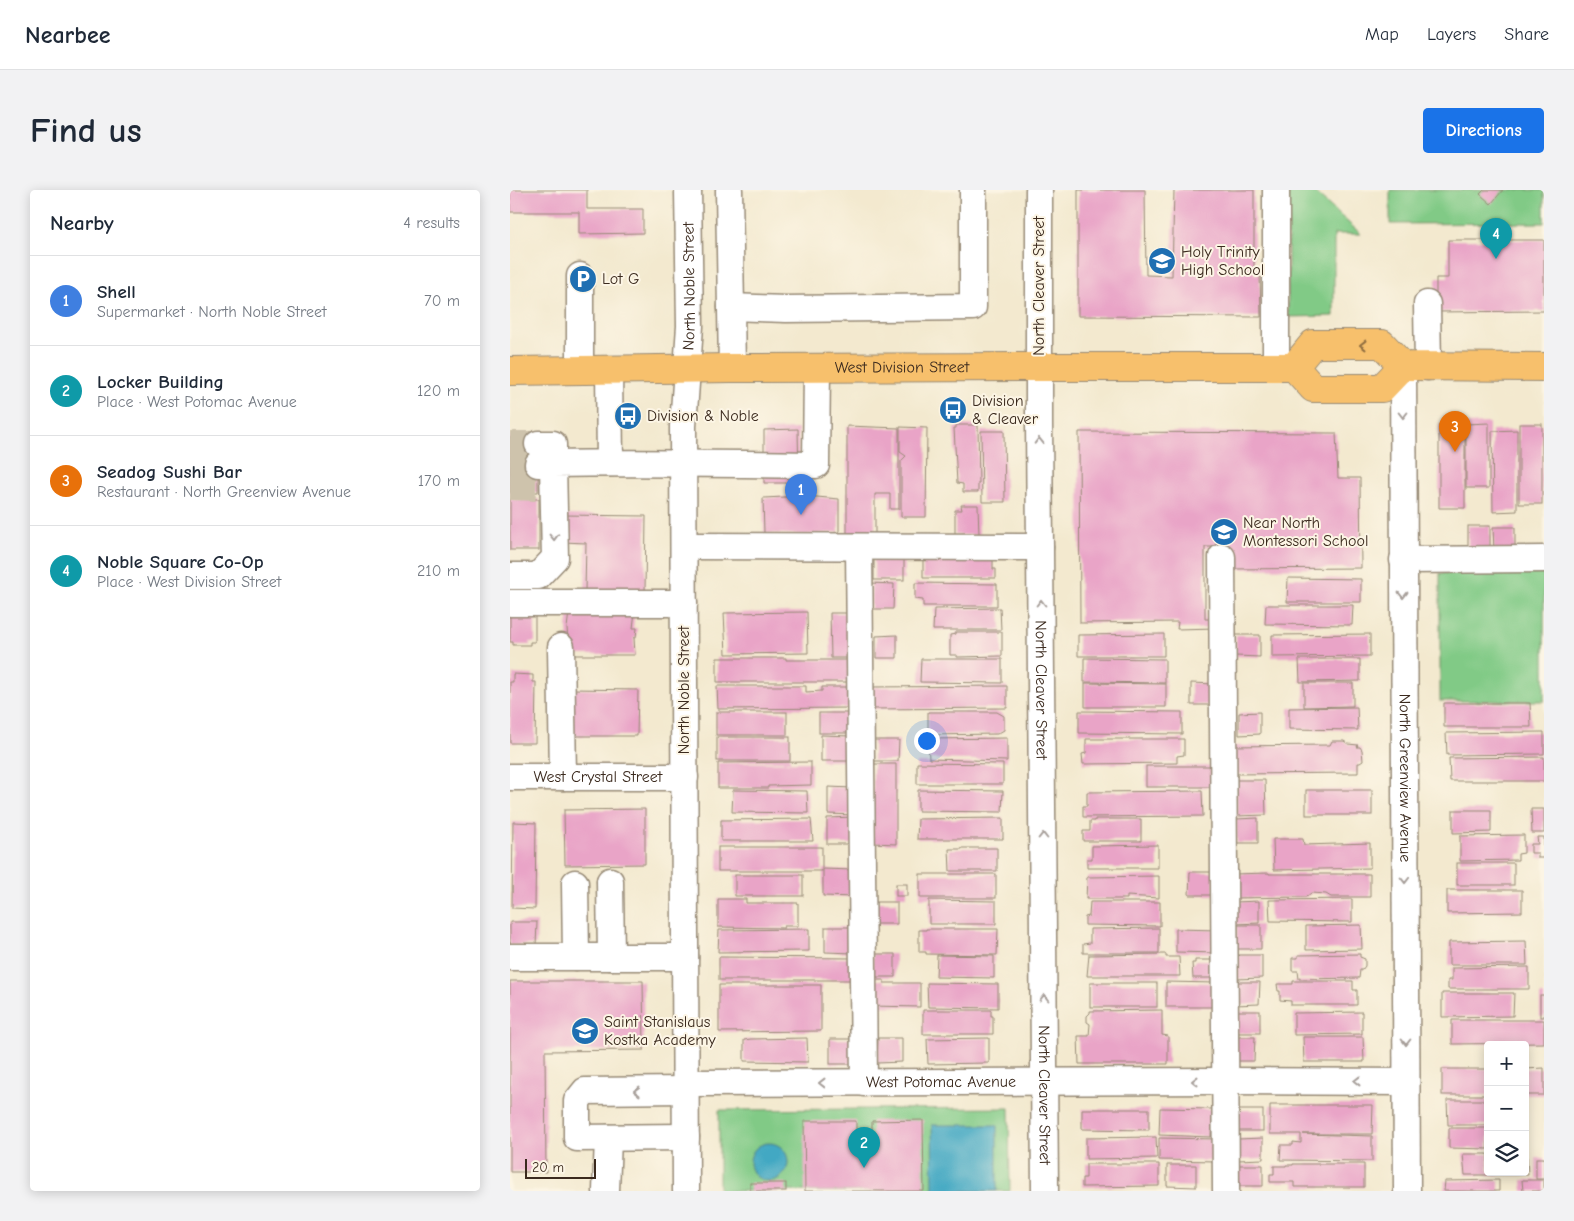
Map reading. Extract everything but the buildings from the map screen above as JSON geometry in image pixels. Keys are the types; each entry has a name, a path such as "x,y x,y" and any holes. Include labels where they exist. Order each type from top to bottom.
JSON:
{"main road":[{"path":"1415,366 1382,388 1313,388 1285,367 1313,344 1382,344 1415,366 1544,367"},
{"name":"West Division Street","path":"510,371 688,368 1285,367"}],"street":[{"name":"North Noble Street","path":"686,1191 683,426 690,326 688,190"},
{"path":"729,190 732,368"},
{"path":"731,308 973,307 973,190"},
{"name":"North Cleaver Street","path":"1039,190 1046,1191"},
{"path":"1276,190 1285,367"},
{"path":"580,276 580,370"},
{"name":"North Greenview Avenue","path":"1406,1191 1403,560 1415,366 1427,304"},
{"path":"510,576 538,576 555,558 544,470 610,463 648,462 816,465 817,368"},
{"path":"609,370 610,463"},
{"path":"684,546 859,548 1040,547"},
{"path":"859,548 864,1083"},
{"path":"1222,557 1226,1191"},
{"path":"1403,560 1544,559"},
{"path":"510,603 684,603"},
{"path":"561,647 563,777"},
{"name":"West Crystal Street","path":"510,777 685,777"},
{"path":"610,881 611,957"},
{"path":"575,883 576,957"},
{"path":"510,957 685,957"},
{"name":"West Potomac Avenue","path":"608,1138 577,1138 577,1101 584,1091 864,1083 1406,1082"},
{"path":"606,1191 608,1138 686,1137"}],"green space":[{"path":"1293,190 1312,190 1361,234 1334,234 1334,316 1288,317 1288,193"},
{"path":"1390,190 1544,190 1544,223 1390,224"},
{"path":"1440,573 1544,573 1544,701 1440,701"},
{"path":"1009,1108 1010,1191 719,1191 719,1110"}],"water":[{"path":"932,1125 997,1125 997,1191 933,1191"},
{"path":"769,1143 782,1149 788,1162 782,1175 769,1181 756,1175 750,1162 756,1149"}],"tunnel":[{"path":"510,444 538,444"},
{"path":"510,465 538,464"},
{"path":"510,487 538,488"}],"place":[{"name":"Noble Square Co-Op","path":"1496,259"},
{"name":"Holy Trinity High School","path":"1162,261"},
{"name":"Lot G","path":"583,279"},
{"name":"Division & Cleaver","path":"953,410"},
{"name":"Division & Noble","path":"628,416"},
{"name":"Seadog Sushi Bar","path":"1455,452"},
{"name":"Shell","path":"801,515"},
{"name":"Near North Montessori School","path":"1224,532"},
{"name":"Saint Stanislaus Kostka Academy","path":"585,1031"},
{"name":"Locker Building","path":"864,1168"}]}
